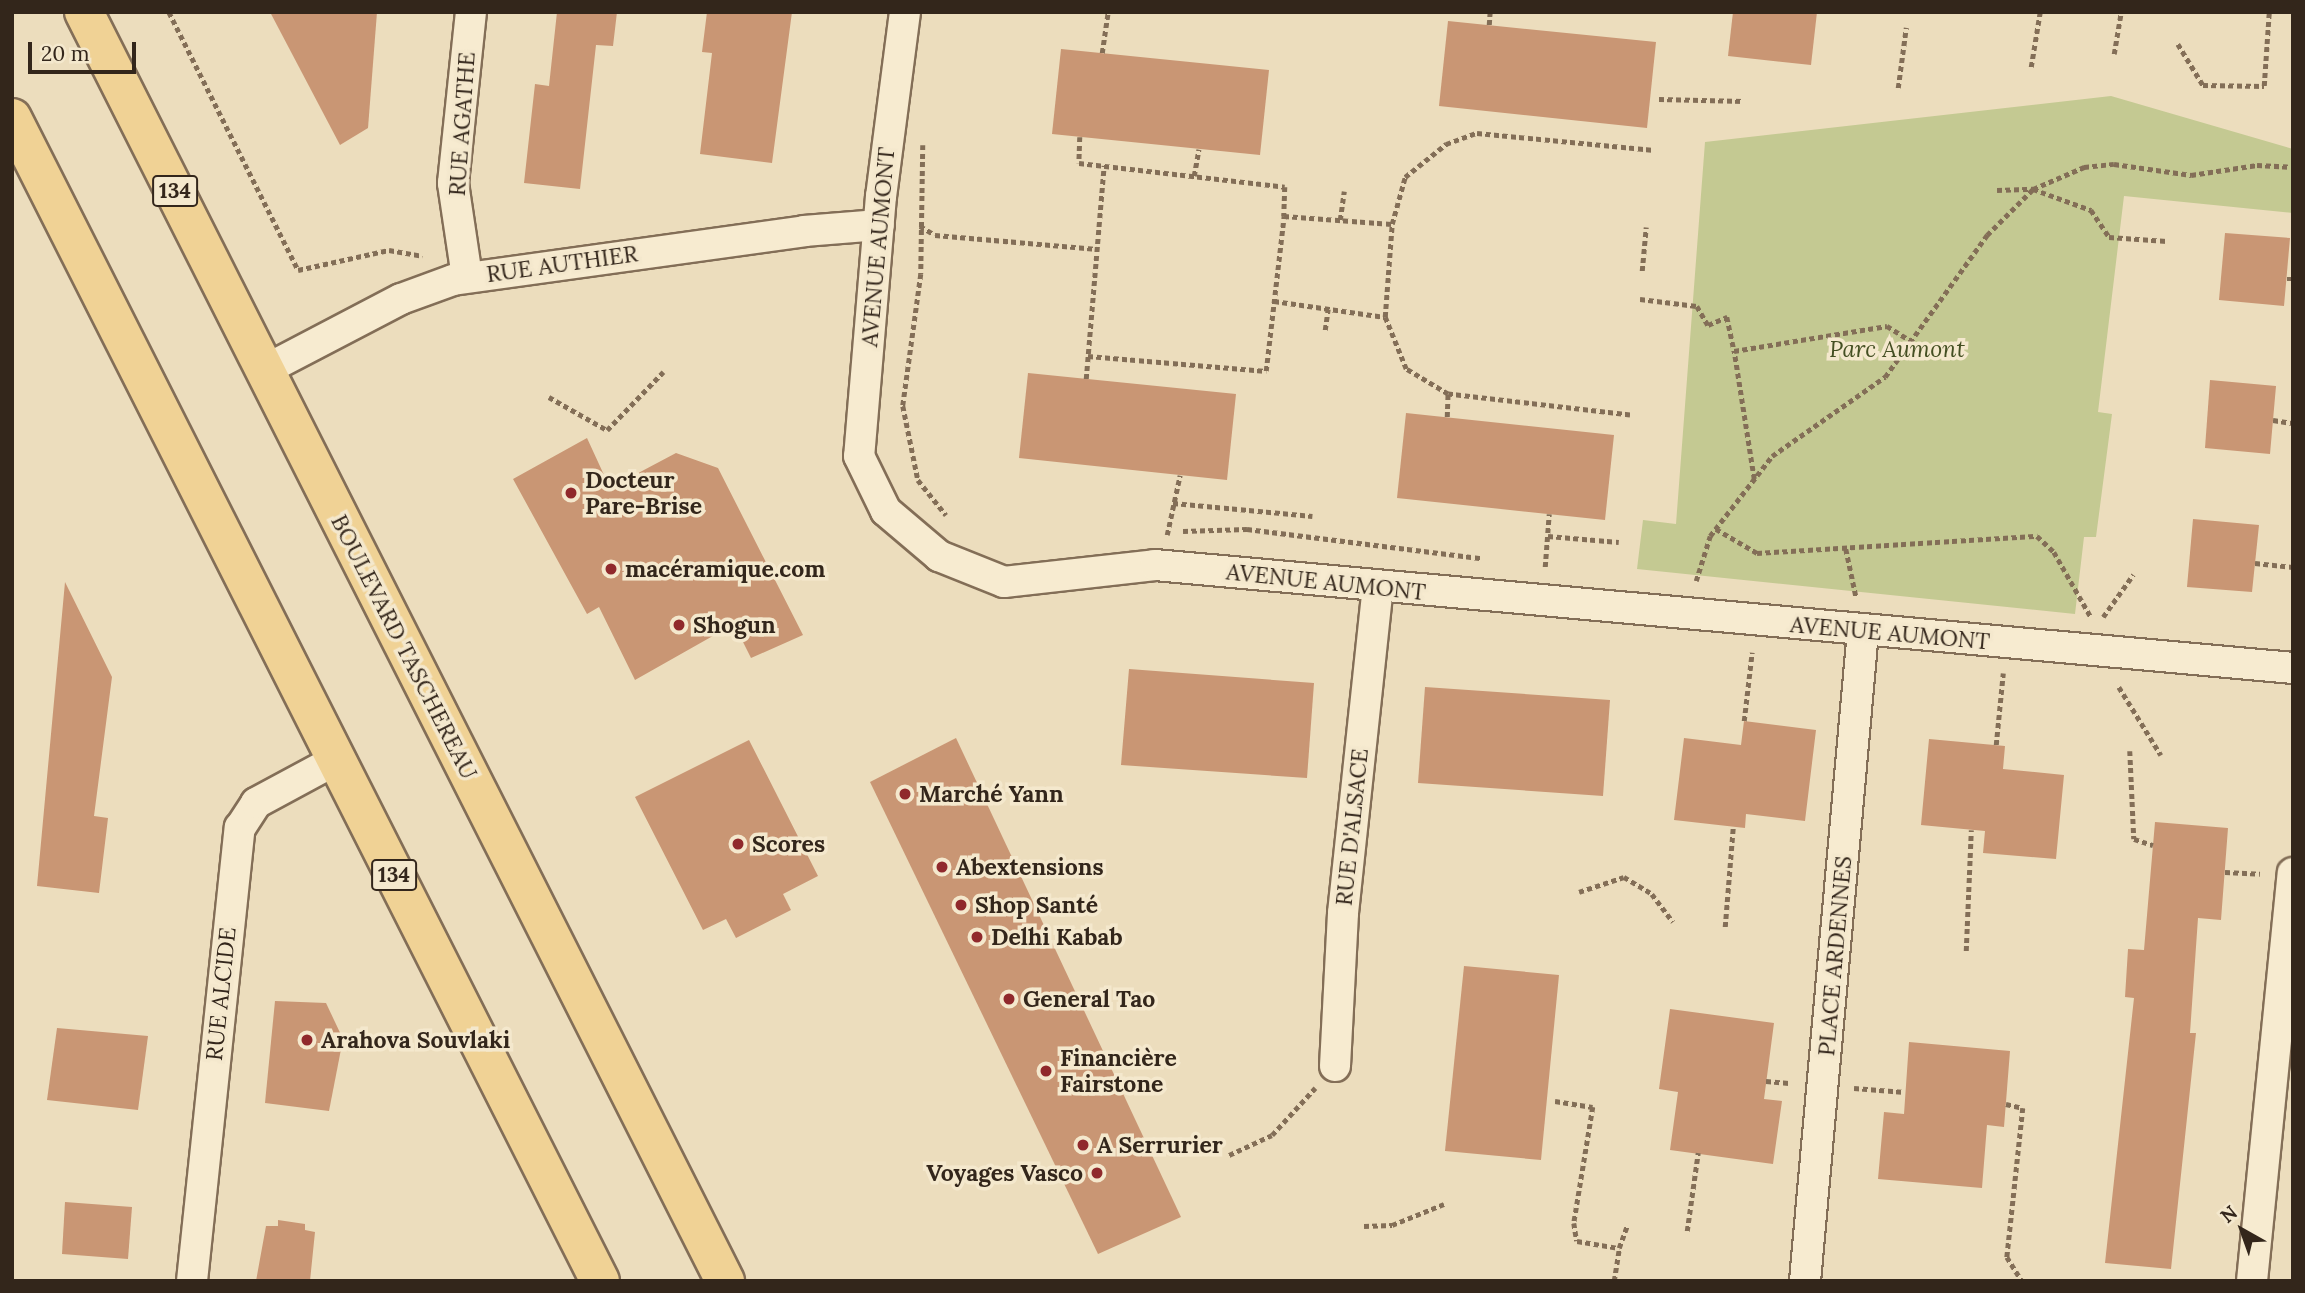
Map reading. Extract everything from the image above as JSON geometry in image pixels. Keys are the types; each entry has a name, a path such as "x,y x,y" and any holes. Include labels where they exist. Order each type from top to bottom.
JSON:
{"main road":[{"name":"BOULEVARD TASCHEREAU","path":"84,12 724,1281"},
{"name":"134","path":"12,118 600,1281"}],"street":[{"name":"RUE AGATHE","path":"467,277 453,183 471,12"},
{"name":"AVENUE AUMONT","path":"905,12 879,225 859,456 886,511 939,556 1004,582 1164,566 1539,603 2006,644 2095,643 2293,668"},
{"name":"RUE AUTHIER","path":"265,370 401,299 467,277 879,225"},
{"name":"RUE D'ALSACE","path":"1335,1066 1343,913 1378,588"},
{"name":"PLACE ARDENNES","path":"1805,1281 1863,631"},
{"name":"RUE ALCIDE","path":"191,1281 240,828 256,803 336,760"},
{"path":"2252,1281 2280,874"}],"path":[{"path":"169,12 298,270 389,250 421,256"},
{"path":"1102,53 1108,12"},
{"path":"1489,25 1490,12"},
{"path":"2031,67 2040,12"},
{"path":"2113,54 2122,12"},
{"path":"2178,44 2203,85 2264,86 2269,12"},
{"path":"1898,88 1906,28"},
{"path":"1659,99 1744,101"},
{"path":"920,132 927,164 920,226 921,274 903,407 918,480 948,518"},
{"path":"1630,415 1448,394 1406,369 1385,317 1392,224 1405,177 1446,144 1477,133 1654,150"},
{"path":"1080,136 1079,163 1285,187 1266,371 1088,356"},
{"path":"1194,176 1199,149"},
{"path":"1685,615 1716,529 1772,456 1885,377 1913,342 1987,235 2033,189 2084,167 2104,165 2191,174 2257,164 2293,167"},
{"path":"1086,379 1104,166"},
{"path":"1997,190 2033,189 2091,210 2109,237 2167,241"},
{"path":"1340,220 1344,191"},
{"path":"1284,216 1392,224"},
{"path":"920,226 935,235 1097,249"},
{"path":"1642,271 1646,228"},
{"path":"913,274 921,274"},
{"path":"1640,299 1697,306 1708,325 1727,317 1754,480"},
{"path":"1274,301 1385,317"},
{"path":"1325,330 1328,309"},
{"path":"1734,351 1887,326 1913,342"},
{"path":"549,397 607,429 663,372"},
{"path":"1447,418 1448,394"},
{"path":"2273,420 2293,423"},
{"path":"1164,566 1167,532 1180,475"},
{"path":"1173,503 1312,516"},
{"path":"1539,603 1546,565 1549,514"},
{"path":"1159,532 1247,529 1490,559"},
{"path":"1716,529 1758,552 2037,537 2054,552 2089,607 2095,643 2161,755"},
{"path":"1548,536 1619,542"},
{"path":"1846,549 1863,631"},
{"path":"1532,563 1558,566"},
{"path":"2255,563 2293,567"},
{"path":"2095,643 2133,575"},
{"path":"1683,579 1696,580"},
{"path":"1744,721 1756,622"},
{"path":"1996,745 2006,644"},
{"path":"2130,751 2134,839 2153,845"},
{"path":"1725,927 1733,827"},
{"path":"1966,951 1971,830"},
{"path":"2225,872 2280,874"},
{"path":"1579,892 1624,877 1652,894 1673,922"},
{"path":"1229,1155 1272,1135 1335,1066"},
{"path":"1555,1101 1593,1107 1574,1223 1577,1241 1619,1248"},
{"path":"2006,1104 2023,1108 2007,1257 2022,1281"},
{"path":"1687,1231 1698,1153"},
{"path":"1364,1226 1392,1225 1444,1204"},
{"path":"1614,1281 1619,1248 1627,1226"}],"green space":[{"name":"Parc Aumont","path":"2111,96 2293,149 2293,213 2124,196 2098,412 2112,414 2096,537 2084,537 2075,614 1637,569 1643,520 1676,524 1705,142"}],"building":[{"path":"270,12 377,12 368,128 340,145"},
{"path":"557,12 617,12 613,46 596,45 580,189 524,183 535,84 549,86"},
{"path":"707,12 792,12 772,163 700,154 712,53 702,52"},
{"path":"1733,12 1817,12 1811,65 1728,56"},
{"path":"1448,21 1656,42 1647,128 1439,106"},
{"path":"1061,49 1269,70 1260,155 1052,134"},
{"path":"2225,233 2290,238 2284,306 2219,300"},
{"path":"1028,373 1236,394 1227,480 1019,458"},
{"path":"2210,380 2276,386 2270,454 2205,448"},
{"path":"1406,413 1614,435 1605,520 1397,498"},
{"path":"587,438 610,488 676,453 718,468 803,635 751,658 734,624 635,680 599,607 587,614 513,479"},
{"path":"2193,519 2259,525 2252,592 2187,587"},
{"path":"65,582 112,677 94,816 108,818 99,893 37,886"},
{"path":"1129,669 1314,683 1307,778 1121,765"},
{"path":"1425,687 1610,700 1603,796 1418,783"},
{"path":"1744,721 1816,730 1805,821 1746,814 1745,828 1674,820 1684,738 1741,745"},
{"path":"956,738 1181,1217 1098,1254 870,782"},
{"path":"1929,739 2005,746 2003,769 2064,775 2056,859 1983,853 1985,831 1921,825"},
{"path":"749,740 818,876 783,894 791,910 736,938 726,919 703,930 635,797"},
{"path":"2155,822 2228,828 2221,920 2198,918 2190,1033 2196,1033 2171,1269 2105,1263 2134,998 2125,997 2128,949 2144,950"},
{"path":"1464,966 1559,975 1541,1160 1445,1151"},
{"path":"275,1001 326,1003 343,1039 329,1111 265,1103"},
{"path":"1670,1009 1774,1023 1764,1099 1782,1101 1773,1164 1670,1150 1678,1092 1659,1089"},
{"path":"57,1028 148,1036 138,1110 47,1100"},
{"path":"1909,1042 2010,1051 2004,1127 1987,1125 1982,1188 1878,1179 1884,1112 1904,1114"},
{"path":"65,1202 132,1207 128,1259 62,1254"},
{"path":"278,1220 305,1224 305,1230 315,1232 310,1281 256,1281 266,1226 278,1226"}],"place":[{"name":"Docteur Pare-Brise","path":"571,493"},
{"name":"macéramique.com","path":"611,569"},
{"name":"Shogun","path":"679,625"},
{"name":"Marché Yann","path":"905,794"},
{"name":"Scores","path":"738,844"},
{"name":"Abextensions","path":"942,867"},
{"name":"Shop Santé","path":"961,905"},
{"name":"Delhi Kabab","path":"977,937"},
{"name":"General Tao","path":"1009,999"},
{"name":"Arahova Souvlaki","path":"307,1040"},
{"name":"Financière Fairstone","path":"1046,1071"},
{"name":"A Serrurier","path":"1083,1145"},
{"name":"Voyages Vasco","path":"1097,1173"}]}
